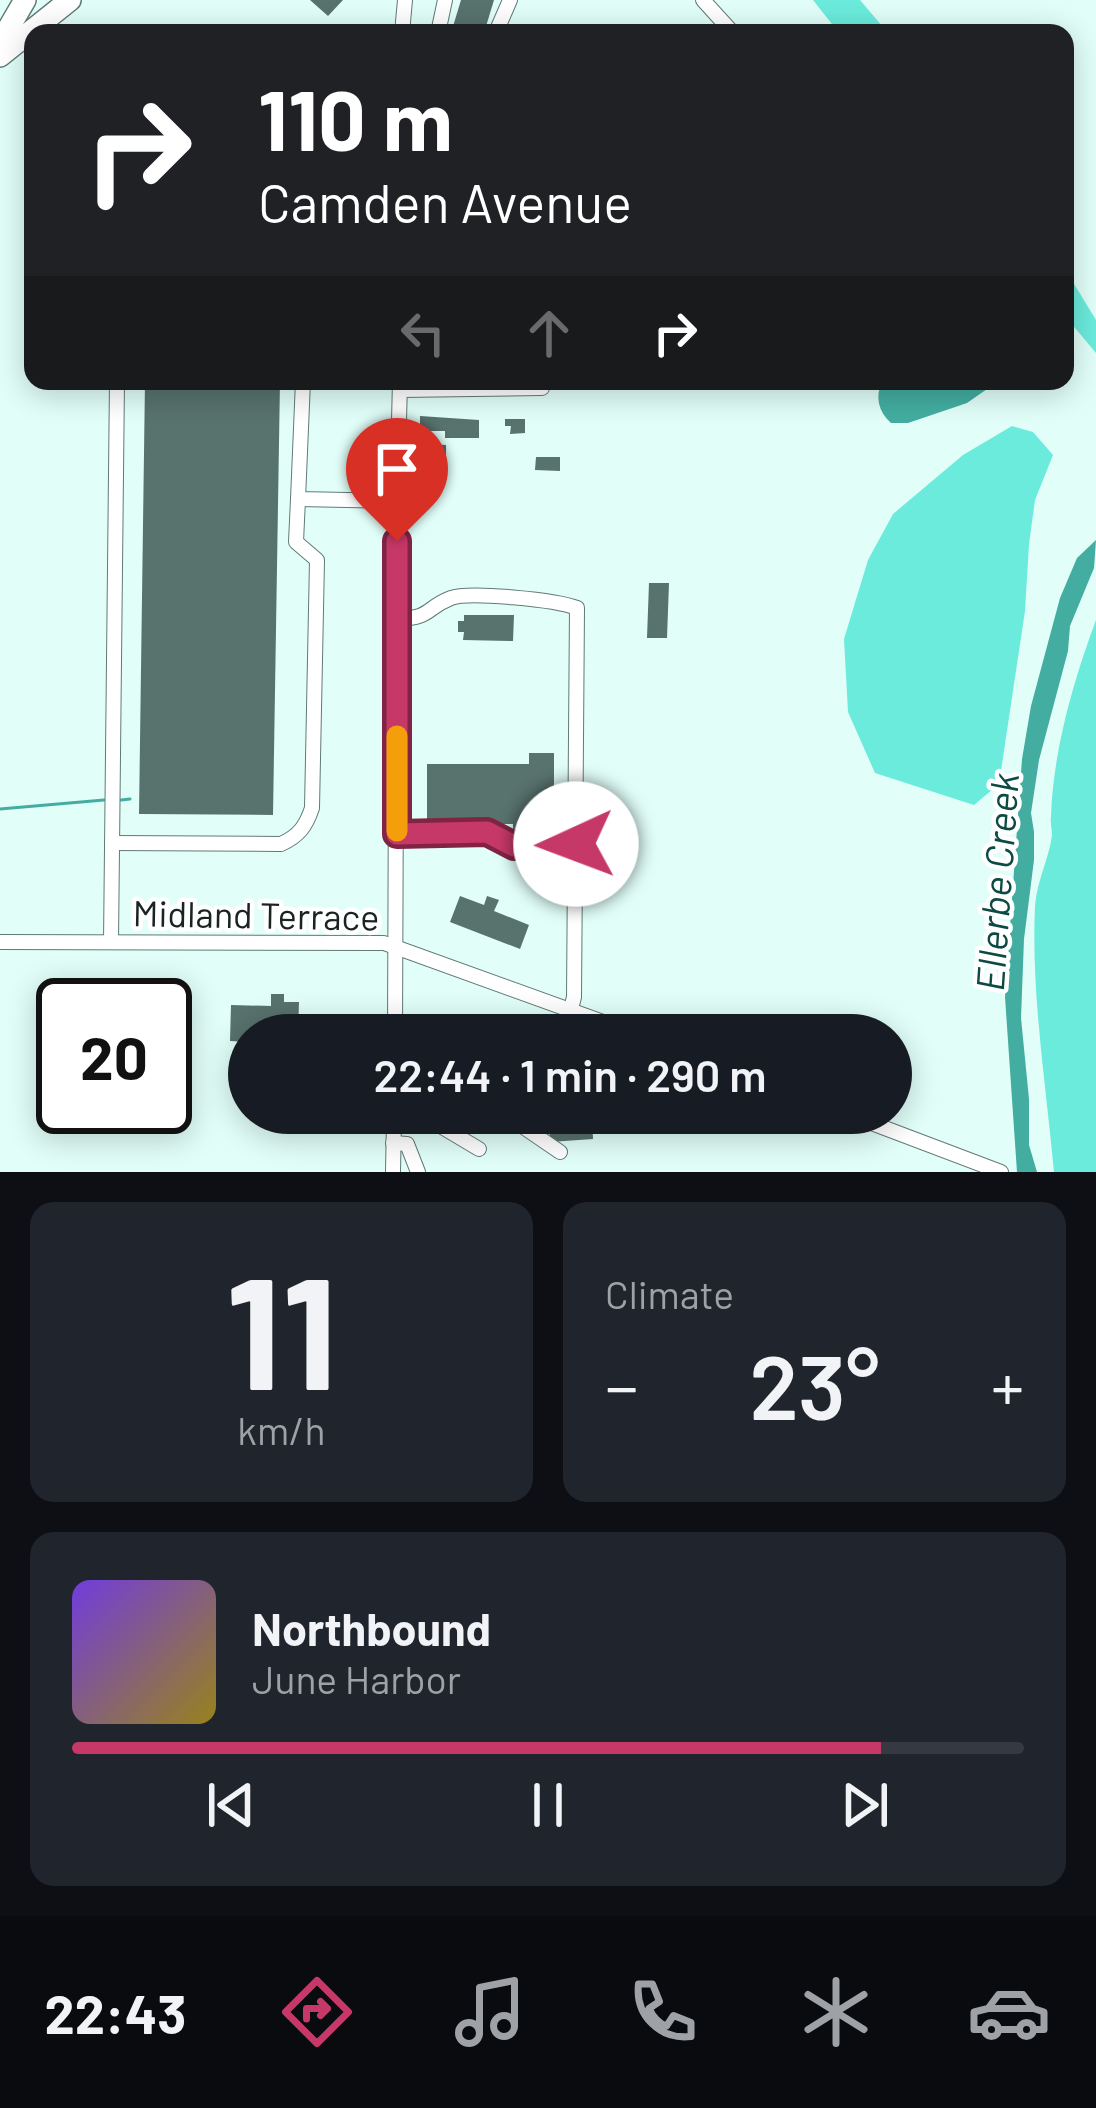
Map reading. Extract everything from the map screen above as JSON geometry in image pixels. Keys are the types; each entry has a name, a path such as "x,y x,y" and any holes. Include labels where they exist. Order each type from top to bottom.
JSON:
{"highway":[{"path":"0,43 26,0"},
{"path":"40,24 66,3"},
{"path":"0,56 24,37"}],"street":[{"path":"703,0 725,24"},
{"path":"111,942 117,390"},
{"path":"112,843 281,844 307,824 313,808 317,560 296,542 303,390"},
{"path":"395,1014 400,390"},
{"path":"298,499 397,501"},
{"path":"398,620 420,618 453,596 547,599 577,608 571,1009"},
{"path":"397,834 487,832 514,846 576,844"},
{"name":"Midland Terrace","path":"0,942 396,945 584,1014"},
{"path":"393,1172 394,1134"},
{"path":"454,1134 479,1149"},
{"path":"534,1134 560,1152"},
{"path":"901,1134 1001,1172"},
{"path":"394,1143 407,1144 418,1172"}],"shaded area":[{"path":"813,0 860,0 880,24 832,24"},
{"path":"1074,284 1096,320 1096,353 1074,327"},
{"path":"986,390 967,403 908,423 891,423 879,404 879,393"},
{"path":"1012,426 1033,432 1053,455 1035,500 1025,611 999,784 974,805 875,773 848,712 844,639 868,560 893,514 963,455"},
{"path":"1096,540 1094,568 1070,626 1031,813 1034,860 1021,1018 1029,1145 1037,1172 1017,1172 1005,997 1022,759 1060,598 1077,558"},
{"path":"1096,620 1096,1172 1054,1172 1037,1006 1035,906 1052,835 1060,742"}],"building":[{"path":"310,0 343,0 328,16"},
{"path":"461,0 494,0 487,24 454,24"},
{"path":"145,390 280,390 273,815 139,814"},
{"path":"420,416 479,420 479,438 445,438 445,431 420,431"},
{"path":"505,419 525,419 525,433 510,434"},
{"path":"420,444 446,445 446,476 420,476"},
{"path":"536,457 560,457 560,471 535,470"},
{"path":"649,583 669,583 667,638 647,638"},
{"path":"464,615 514,615 513,641 463,640 458,621 464,621"},
{"path":"529,753 554,753 554,837 513,837 513,824 427,824 427,764 529,764"},
{"path":"460,896 484,905 487,896 499,900 494,911 529,925 520,949 450,922"},
{"path":"271,994 284,994 284,1002 299,1002 299,1014 231,1014 231,1005 271,1006"},
{"path":"550,1134 593,1134 593,1139 550,1142"}],"waterway":[{"path":"121,800 130,799"},
{"path":"0,809 104,800"}],"slow traffic":[{"path":"397,736 397,831"}],"route":[{"path":"397,541 397,834 487,832 514,846 576,844"}],"water label":[{"name":"Ellerbe Creek","path":"996,882"}]}
